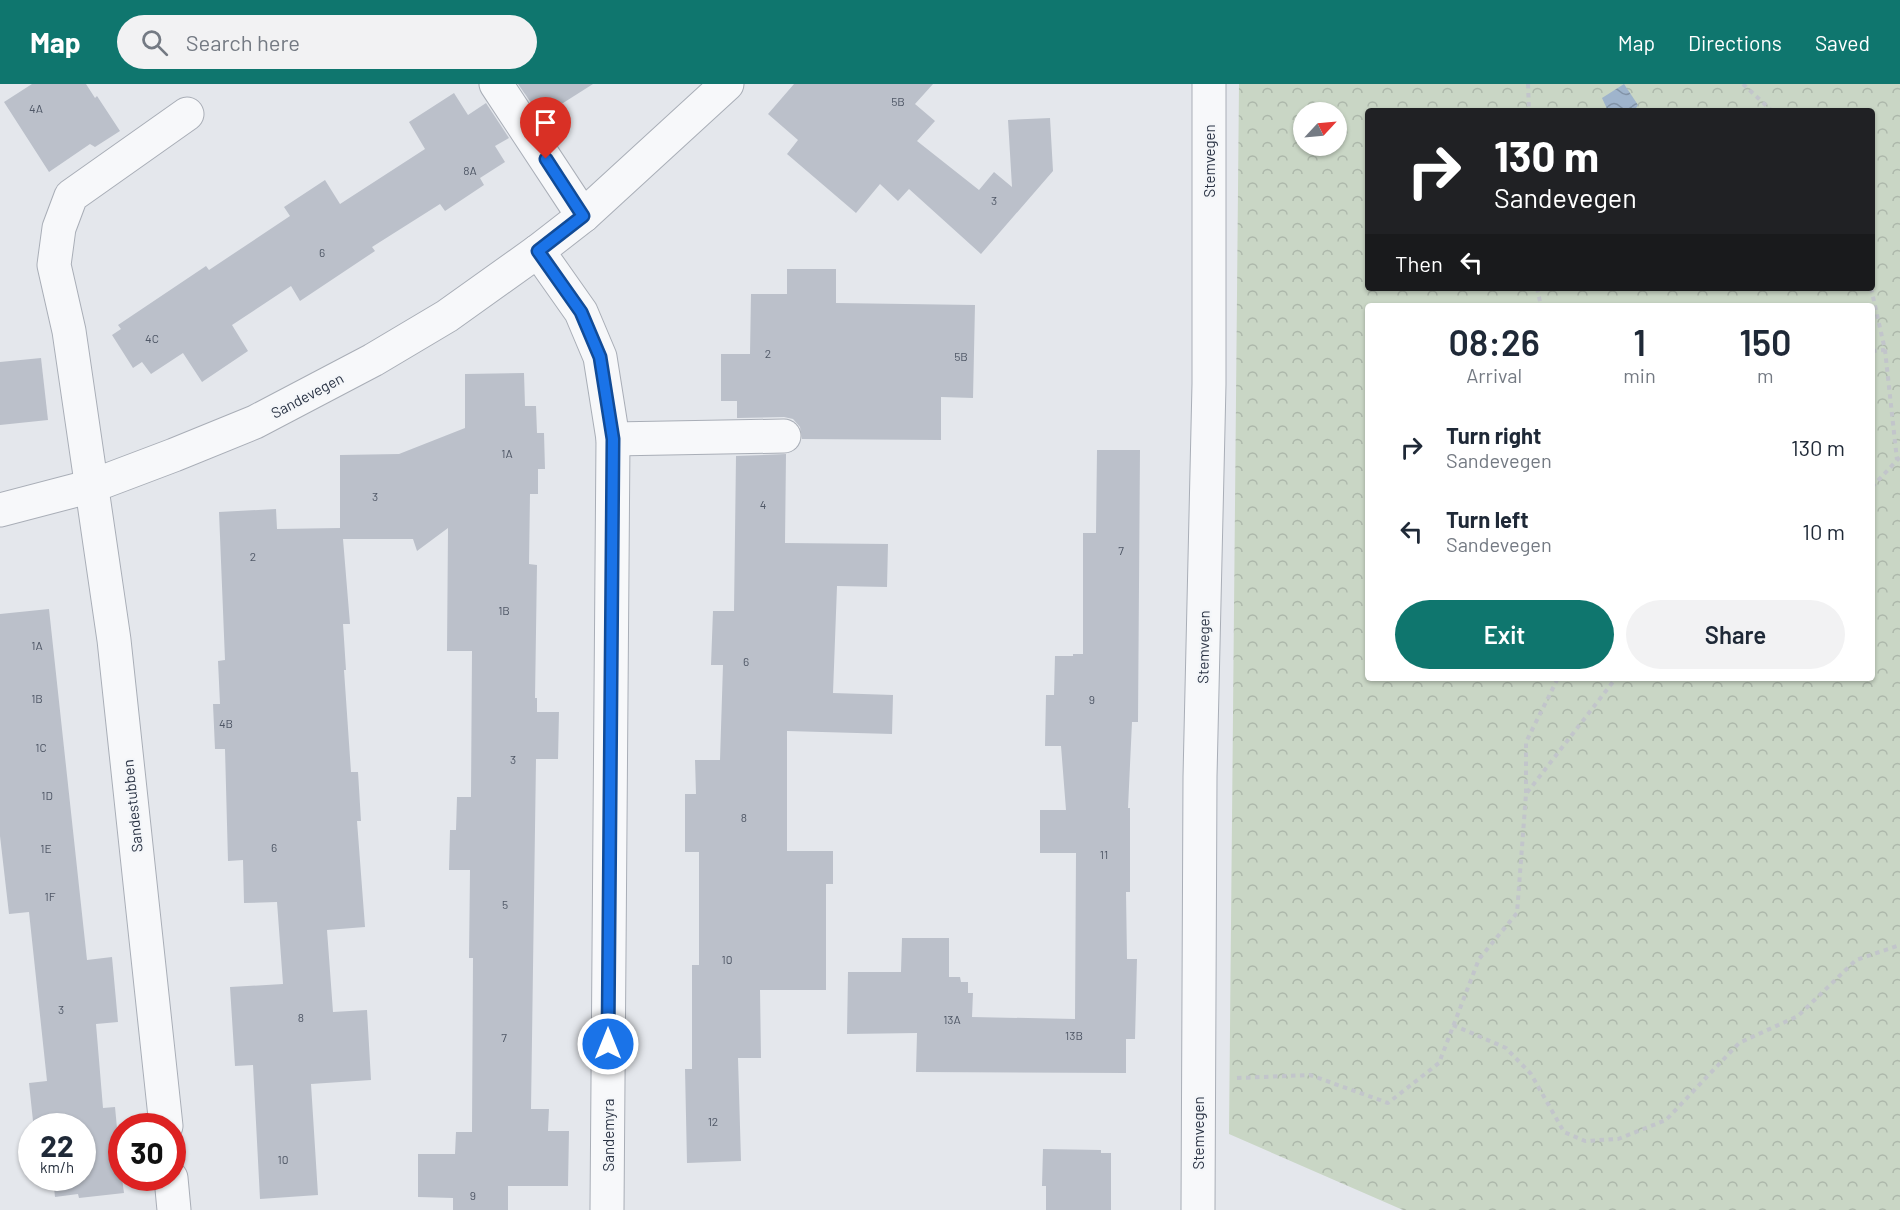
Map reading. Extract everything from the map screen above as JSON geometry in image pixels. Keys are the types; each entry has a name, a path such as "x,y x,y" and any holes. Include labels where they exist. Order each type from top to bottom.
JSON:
{"street":[{"path":"496,84 583,216"},
{"name":"Sandevegen","path":"0,510 92,486 174,455 265,417 373,360 447,316 583,216 727,84"},
{"name":"Stemvegen","path":"1197,1210 1200,777 1209,384 1209,84"},
{"name":"Sandestubben","path":"165,1113 115,651 69,331 54,265 59,228 71,196 187,114"},
{"name":"Sandemyra","path":"538,251 581,312 600,357 613,439 607,1210"},
{"path":"613,439 784,435"},
{"path":"172,1191 174,1210"}],"path":[{"path":"1528,84 1529,108"},
{"path":"1743,84 1769,108"},
{"path":"1875,306 1885,350 1899,459 1875,484"},
{"path":"1875,351 1885,350"},
{"path":"1198,1079 1310,1075 1388,1103 1439,1063 1479,959 1517,913 1526,794 1526,742 1556,681"},
{"path":"1526,794 1614,681"},
{"path":"1453,1025 1506,1048 1532,1074 1564,1132 1585,1141 1618,1139 1666,1120 1739,1043 1798,1016 1856,960 1900,945"}],"green space":[{"path":"1239,84 1900,84 1900,1210 1403,1210 1229,1134"}],"water":[{"path":"1624,84 1638,105 1636,108 1607,108 1602,98"}],"building":[{"path":"32,84 86,84 95,98 97,96 120,131 95,147 90,144 49,172 4,102"},
{"path":"518,84 593,84 541,117"},
{"path":"794,84 933,84 915,104 935,121 917,141 979,190 994,172 1012,187 1008,120 1050,118 1053,171 981,254 909,189 898,201 880,184 856,213 787,154 798,140 768,114"},
{"path":"454,93 468,115 486,103 509,138 495,146 505,162 480,178 484,185 445,211 440,204 372,247 375,251 300,301 291,286 232,325 248,351 202,382 183,353 151,374 142,362 133,368 112,335 121,329 118,325 206,266 209,270 290,216 284,207 325,180 340,204 425,149 409,122"},
{"path":"787,269 836,269 836,303 975,305 973,398 941,397 941,440 802,439 800,427 793,419 784,417 737,418 737,401 721,401 721,354 750,354 751,294 787,294"},
{"path":"41,358 48,420 0,425 0,362"},
{"path":"524,373 525,406 536,406 537,433 544,433 545,469 538,469 538,494 530,494 529,564 537,565 535,698 537,698 537,712 559,712 558,759 536,759 531,1109 549,1109 548,1131 569,1131 568,1186 508,1186 508,1210 453,1210 453,1198 418,1197 418,1154 455,1154 456,1132 472,1132 473,958 469,958 470,870 449,870 450,830 456,830 457,797 471,797 472,651 447,651 448,528 417,551 413,539 343,539 350,624 343,624 346,670 344,670 351,772 358,772 361,821 357,821 365,927 327,930 333,1012 367,1010 371,1080 311,1084 318,1195 260,1199 253,1065 235,1066 230,987 283,984 277,902 244,903 243,860 228,861 225,749 215,749 213,704 220,704 218,661 225,660 219,512 276,509 277,529 340,528 340,455 399,454 465,428 465,374"},
{"path":"1097,450 1140,450 1138,722 1132,722 1128,808 1130,808 1130,892 1126,892 1127,959 1137,959 1135,1039 1126,1039 1126,1073 916,1072 917,1033 847,1034 848,972 901,972 902,938 949,938 949,977 960,977 961,982 968,982 968,993 973,993 972,1017 1075,1019 1076,853 1040,853 1040,810 1066,810 1061,746 1045,746 1046,695 1054,695 1055,656 1083,654 1083,533 1096,533"},
{"path":"786,454 785,543 888,544 887,587 837,586 833,693 893,695 892,734 787,731 787,851 833,851 833,884 826,884 826,990 760,990 761,1058 738,1058 741,1161 687,1163 685,1069 692,1069 692,965 699,965 699,852 685,852 685,794 696,794 695,760 720,760 723,665 711,665 713,611 734,611 736,456"},
{"path":"49,609 87,960 112,957 118,1022 96,1024 103,1108 115,1107 116,1113 108,1113 108,1191 124,1191 124,1193 79,1198 78,1194 55,1197 54,1191 96,1191 96,1113 32,1113 29,1083 47,1081 29,912 9,914 0,836 0,614"},
{"path":"1043,1149 1101,1150 1101,1153 1111,1153 1111,1210 1046,1210 1046,1186 1042,1186"}],"route":[{"path":"546,159 583,216 538,251 581,312 600,357 613,439 608,1044"}]}
